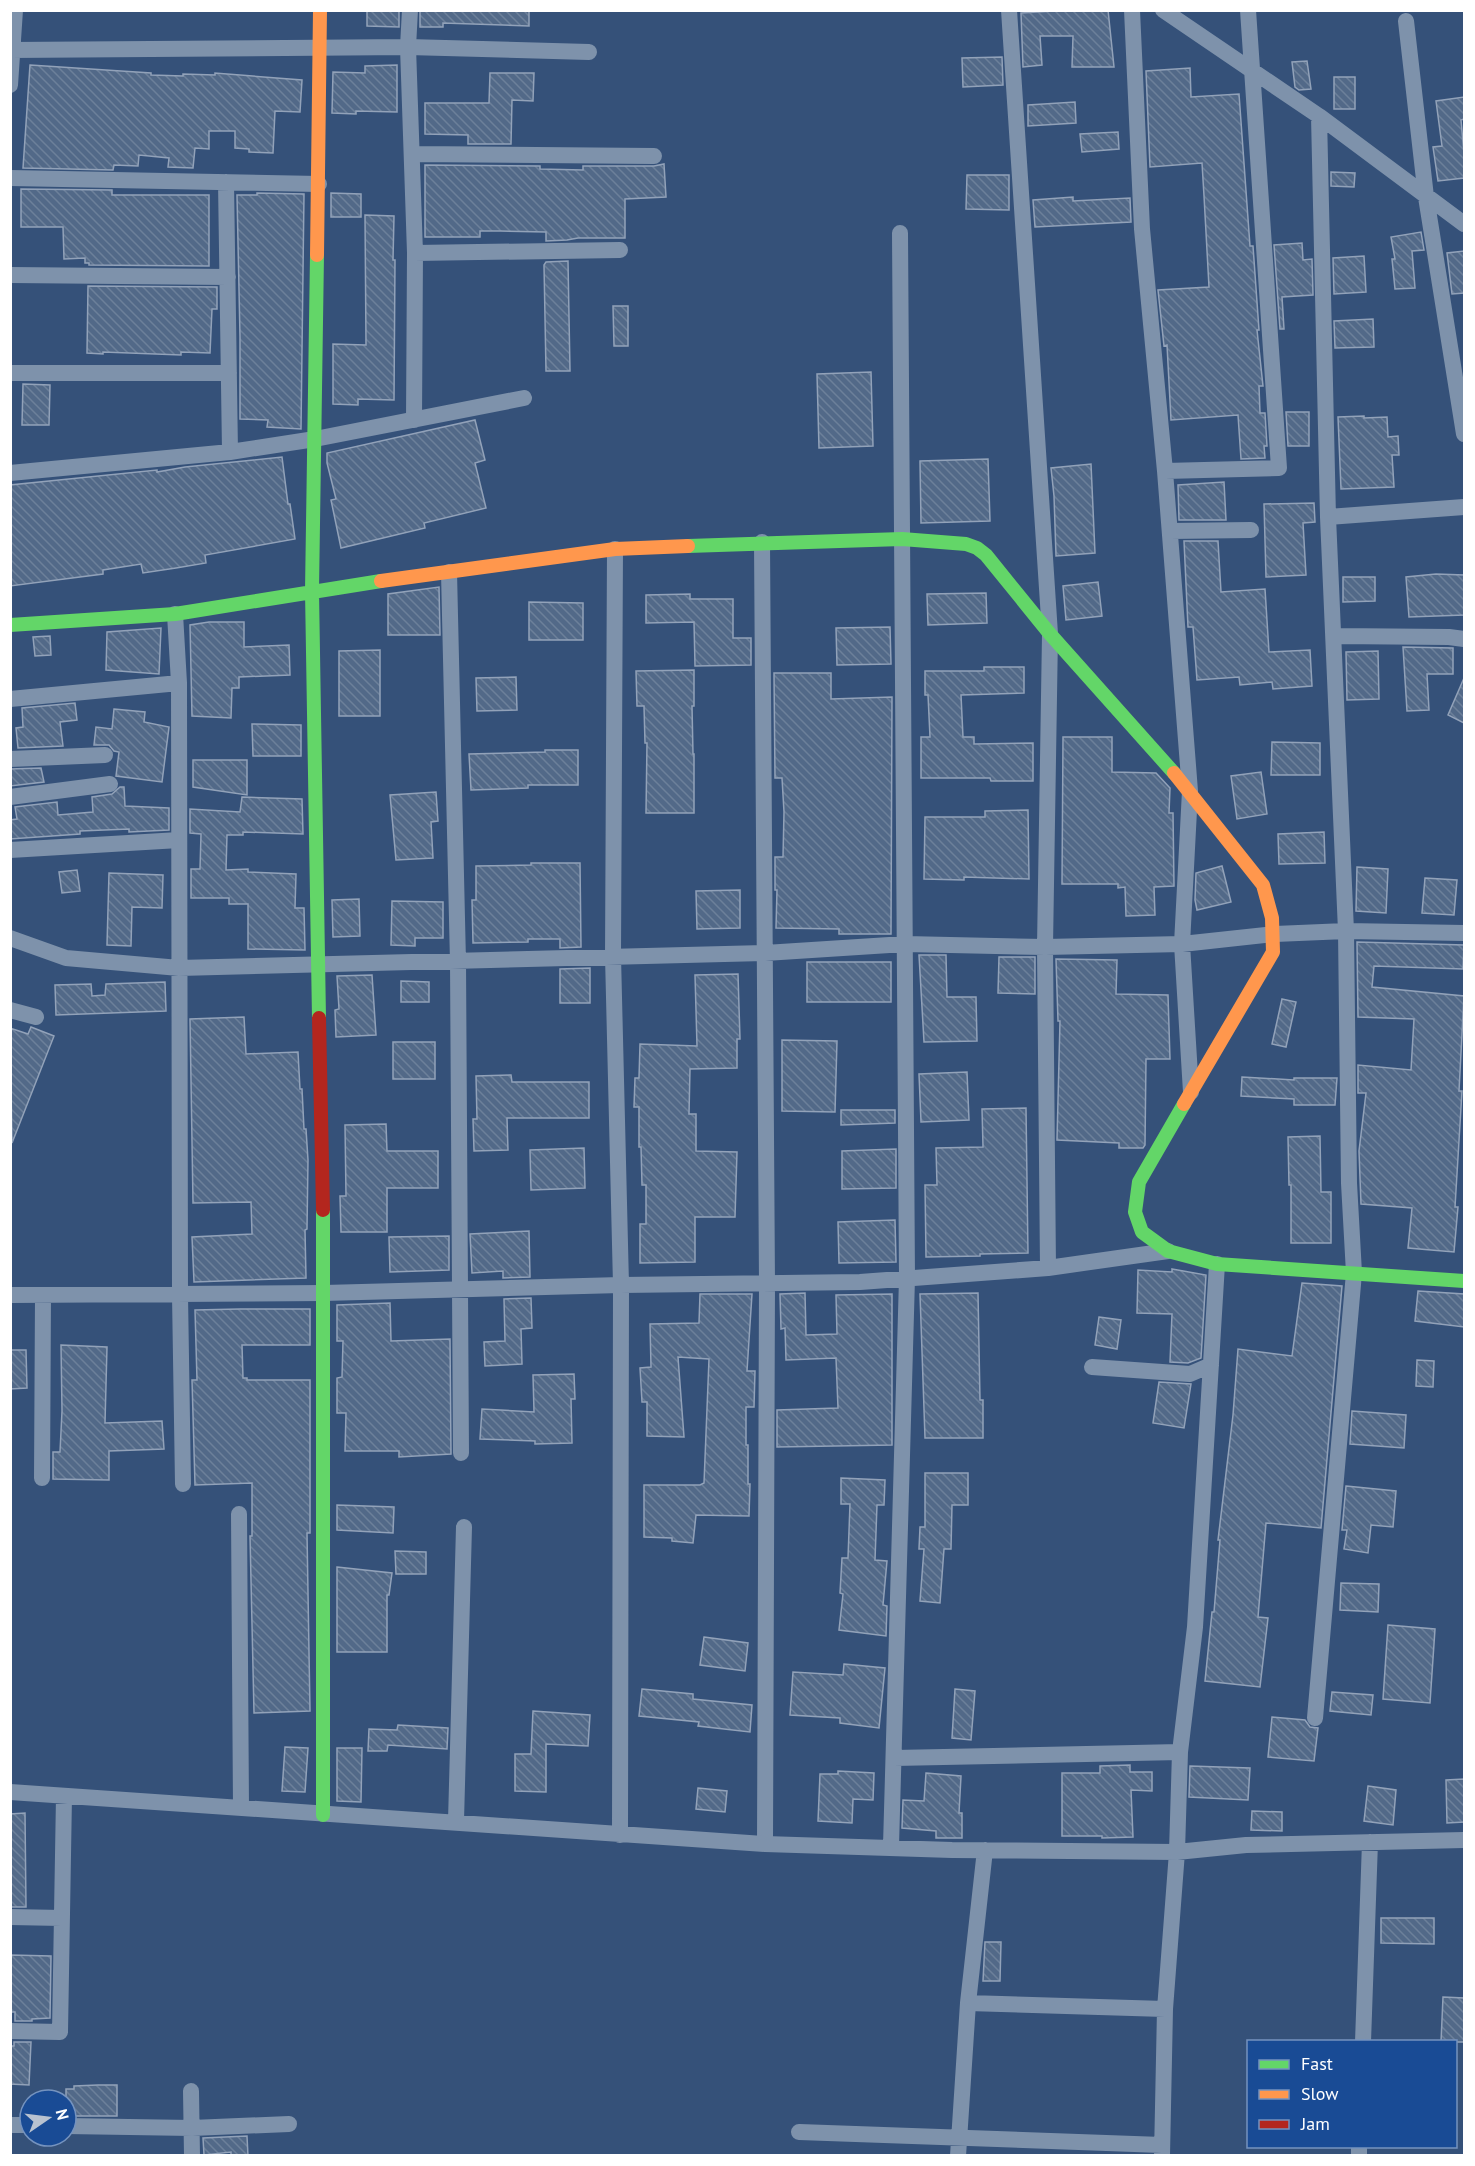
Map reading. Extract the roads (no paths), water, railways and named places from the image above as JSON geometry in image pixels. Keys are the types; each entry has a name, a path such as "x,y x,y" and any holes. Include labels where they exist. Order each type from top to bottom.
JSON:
{"street":[{"path":"10,85 15,10"},
{"path":"320,10 312,591 324,1293 323,1815"},
{"path":"410,10 408,47 415,253 414,420"},
{"path":"1009,10 1050,634 1045,947 1048,1268"},
{"path":"1132,10 1143,229 1166,471 1190,791 1182,944 1191,1092"},
{"path":"1163,10 1319,116 1464,224"},
{"path":"1166,471 1279,468 1248,10"},
{"path":"1406,21 1426,197 1464,434"},
{"path":"12,50 408,47 589,52"},
{"path":"1315,1718 1354,1273 1349,1183 1346,931 1335,636 1328,517 1319,116"},
{"path":"412,154 654,156"},
{"path":"10,178 319,184"},
{"path":"226,182 230,452"},
{"path":"891,1846 908,1278 900,233"},
{"path":"415,253 620,250"},
{"path":"10,275 228,277"},
{"path":"10,373 229,373"},
{"path":"10,473 230,452 315,439 524,398"},
{"path":"1328,517 1464,507"},
{"path":"1170,531 1251,530"},
{"path":"10,625 175,614 312,591 615,549 762,542 902,539 966,544 977,548 986,555 1050,634 1190,791 1263,885 1269,899 1275,934 1273,952 1139,1182 1135,1212 1142,1232 1167,1251 1217,1264 1464,1281"},
{"path":"762,542 767,1284 765,1844"},
{"path":"615,549 613,956 621,1285 620,1835"},
{"path":"449,572 458,962 461,1453"},
{"path":"175,614 179,683 180,1295 183,1484"},
{"path":"1335,636 1464,639"},
{"path":"10,699 179,683"},
{"path":"10,759 105,755"},
{"path":"10,797 110,784"},
{"path":"10,850 179,840"},
{"path":"10,938 66,958 179,968 765,953 905,944 1045,947 1182,944 1275,934 1346,931 1464,933"},
{"path":"10,1010 36,1017"},
{"path":"10,1295 324,1293 621,1285 860,1282 1048,1268 1167,1251"},
{"path":"799,2132 959,2138 1162,2150 1166,2008 1177,1852 1180,1752 1195,1627 1217,1264"},
{"path":"42,1478 43,1296"},
{"path":"1092,1367 1190,1374 1211,1365"},
{"path":"239,1514 241,1808"},
{"path":"456,1821 464,1527"},
{"path":"894,1758 1180,1752"},
{"path":"10,1792 765,1844 1177,1852 1246,1845 1464,1840"},
{"path":"10,2031 60,2032 64,1796"},
{"path":"1363,2040 1370,1842"},
{"path":"958,2156 968,2003 985,1850"},
{"path":"10,1917 62,1918"},
{"path":"968,2003 1166,2008"},
{"path":"190,2091 192,2156"},
{"path":"78,2126 192,2128 289,2124"}]}
